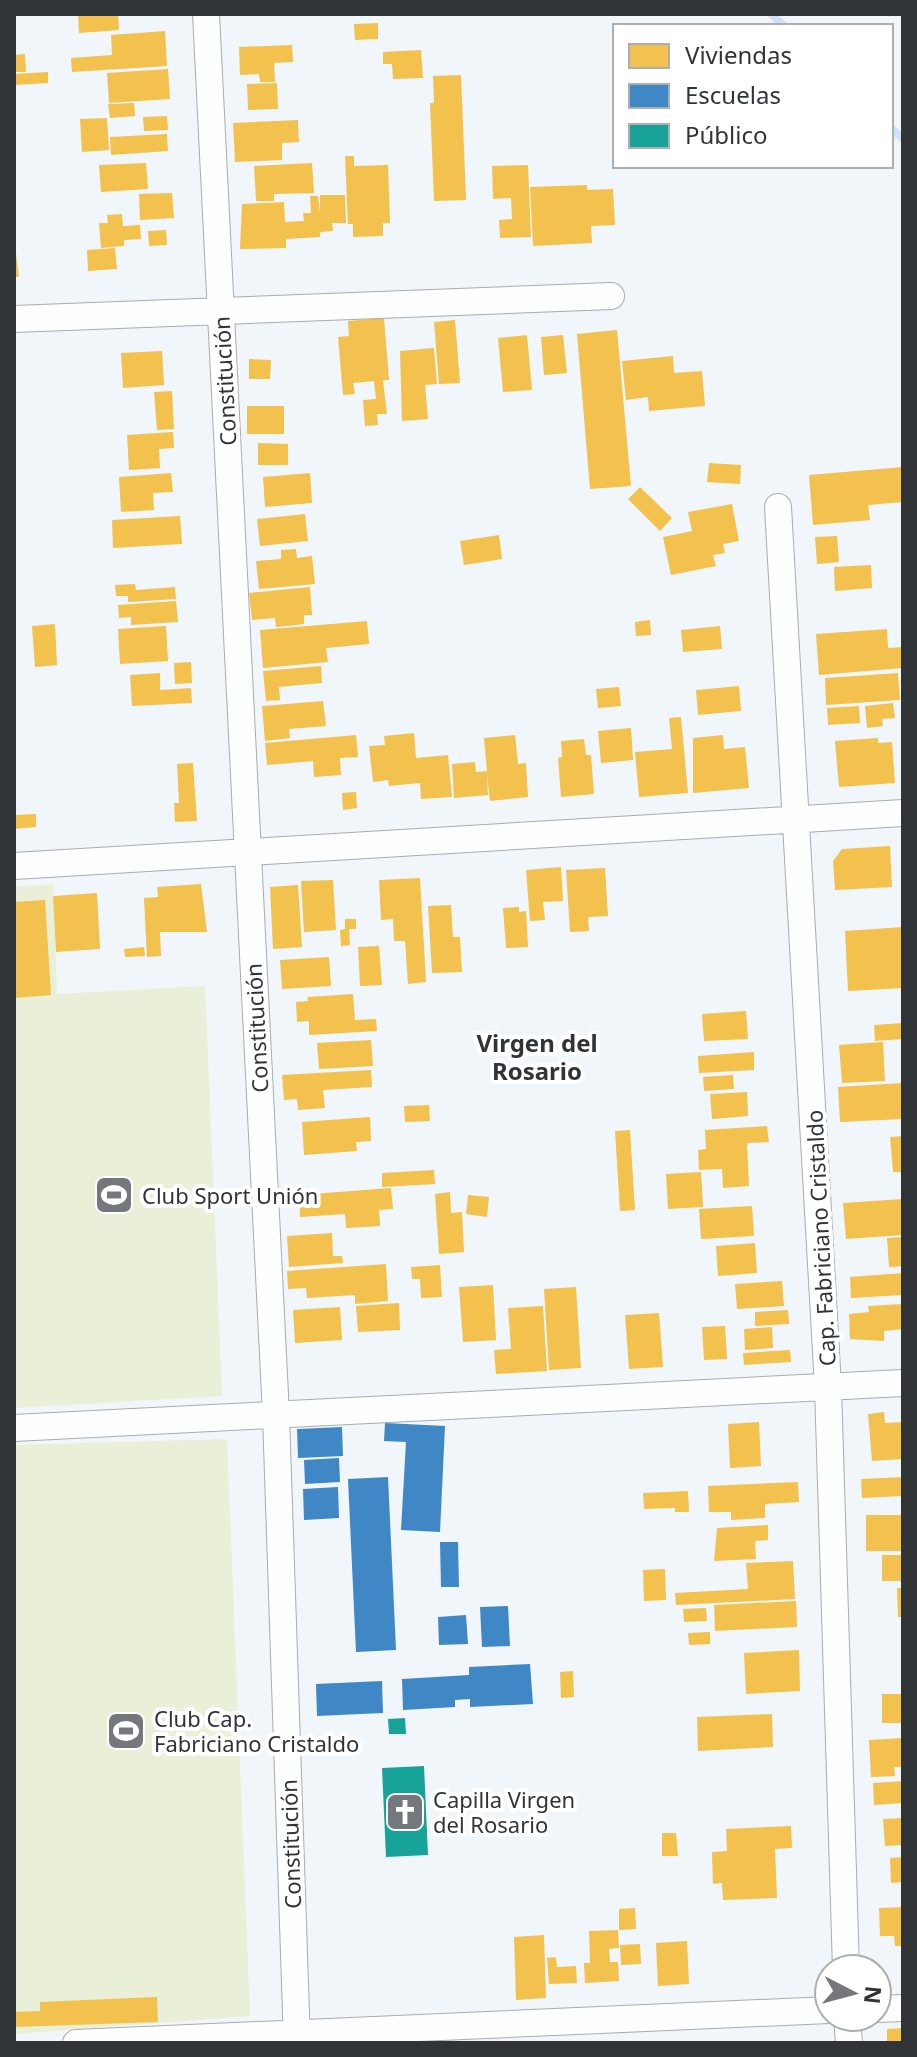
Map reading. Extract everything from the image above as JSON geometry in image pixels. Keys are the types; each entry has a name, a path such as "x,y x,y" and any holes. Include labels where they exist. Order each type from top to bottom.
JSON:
{"street":[{"name":"Constitución","path":"206,14 276,1415 297,2039"},
{"path":"14,319 611,296"},
{"name":"Cap. Fabriciano Cristaldo","path":"778,507 828,1387 846,1953"},
{"path":"14,866 248,855 903,813"},
{"path":"14,1428 903,1383"},
{"path":"76,2043 297,2039 813,2011"}],"green space":[{"name":"Club Sport Unión","path":"53,884 57,994 205,986 222,1396 14,1408 14,887"},
{"name":"Club Cap. Fabriciano Cristaldo","path":"227,1439 250,2016 14,2034 14,1445"}],"building: Viviendas":[{"path":"78,14 118,14 119,30 79,33"},
{"path":"378,23 378,39 355,40 354,24"},
{"path":"165,31 167,66 72,72 71,58 112,55 111,35"},
{"path":"292,45 293,62 274,63 275,82 260,82 259,74 240,75 239,47"},
{"path":"421,50 423,78 393,79 392,64 383,64 383,52"},
{"path":"25,54 26,72 14,72 14,55"},
{"path":"168,69 170,99 109,103 107,73"},
{"path":"48,72 48,83 14,85 14,74"},
{"path":"461,75 466,200 434,201 430,103 434,103 433,76"},
{"path":"277,83 278,109 248,110 247,84"},
{"path":"134,103 135,116 110,118 108,104"},
{"path":"167,116 168,130 144,131 143,117"},
{"path":"107,118 109,150 82,152 80,119"},
{"path":"298,120 299,142 282,143 282,160 235,162 233,123"},
{"path":"167,134 168,151 111,155 110,137"},
{"path":"345,156 354,156 354,166 388,165 390,223 383,223 383,236 353,237 353,224 348,224"},
{"path":"146,163 148,189 101,192 99,165"},
{"path":"312,163 314,193 274,194 274,201 256,201 254,166"},
{"path":"528,165 531,237 500,238 499,220 512,219 511,198 493,199 492,166"},
{"path":"587,185 587,190 613,189 615,225 591,226 592,243 533,246 530,187"},
{"path":"172,193 174,218 140,220 139,194"},
{"path":"320,195 345,195 346,223 332,223 333,231 320,232 320,237 286,239 286,248 240,249 242,204 284,202 285,222 304,221 303,213 311,213 310,196 318,196 320,212"},
{"path":"122,214 123,226 140,225 141,239 124,240 124,246 101,248 99,223 108,223 107,215"},
{"path":"166,230 167,245 149,246 148,231"},
{"path":"14,237 19,277 14,277"},
{"path":"115,248 117,269 88,271 87,250"},
{"path":"384,318 389,380 383,380 387,414 377,414 378,425 365,426 363,400 376,399 374,381 353,383 355,394 343,395 338,337 349,336 348,321"},
{"path":"455,320 460,383 439,384 434,322"},
{"path":"617,330 631,486 590,489 577,334"},
{"path":"527,335 532,390 503,392 498,338"},
{"path":"563,335 567,373 544,375 541,337"},
{"path":"434,348 437,384 425,385 428,419 402,421 400,351"},
{"path":"162,351 164,385 123,388 121,353"},
{"path":"673,356 674,373 702,371 705,406 649,411 648,397 626,400 622,361"},
{"path":"249,359 271,360 270,379 249,379"},
{"path":"172,391 174,429 157,430 154,392"},
{"path":"247,406 284,406 284,434 247,434"},
{"path":"173,432 174,448 159,449 160,468 129,470 127,435"},
{"path":"258,443 288,444 288,465 258,465"},
{"path":"709,463 741,465 740,484 707,482"},
{"path":"903,467 903,502 868,505 870,520 813,525 809,475"},
{"path":"171,473 173,492 153,493 154,510 121,512 119,477"},
{"path":"310,473 312,503 265,507 263,477"},
{"path":"640,487 672,518 660,531 628,499"},
{"path":"732,504 739,541 723,544 725,553 713,555 716,566 671,575 663,537 692,531 688,512"},
{"path":"305,514 308,541 260,546 257,519"},
{"path":"180,516 182,544 113,548 112,520"},
{"path":"499,535 502,559 464,565 460,541"},
{"path":"837,536 839,562 817,564 815,537"},
{"path":"296,549 297,558 312,556 315,584 259,589 256,561 281,559 281,550"},
{"path":"871,565 872,588 835,591 834,567"},
{"path":"135,584 136,590 175,587 176,599 128,602 128,596 116,596 115,585"},
{"path":"310,587 312,615 304,615 304,624 276,627 275,618 252,620 249,593"},
{"path":"176,601 178,622 131,625 131,617 119,618 118,605"},
{"path":"650,620 651,635 636,636 635,622"},
{"path":"367,621 369,644 326,648 328,662 263,668 260,630"},
{"path":"55,624 57,665 35,667 32,626"},
{"path":"166,626 168,661 120,664 118,629"},
{"path":"720,626 722,649 683,652 681,630"},
{"path":"887,629 888,648 903,647 903,668 819,675 816,634"},
{"path":"191,662 192,683 175,684 174,663"},
{"path":"321,666 322,683 279,687 280,700 266,701 263,671"},
{"path":"160,673 160,690 191,688 192,703 132,706 130,675"},
{"path":"898,673 900,700 826,705 825,678"},
{"path":"739,686 741,711 698,715 696,690"},
{"path":"619,687 621,706 598,708 596,689"},
{"path":"323,701 326,726 289,729 290,738 265,741 262,706"},
{"path":"893,703 895,718 882,719 883,726 867,728 865,706"},
{"path":"859,706 860,723 828,725 827,708"},
{"path":"681,717 688,793 639,797 635,752 672,749 669,718"},
{"path":"631,728 633,760 601,763 598,731"},
{"path":"414,733 416,758 448,755 452,797 421,799 420,783 389,786 388,780 373,782 369,746 385,745 384,736"},
{"path":"356,735 358,757 340,758 341,775 314,777 313,761 267,765 265,743"},
{"path":"515,735 518,764 526,763 528,797 490,801 487,775 488,795 454,798 452,764 475,762 476,772 487,771 484,738"},
{"path":"723,735 724,749 745,747 749,788 693,793 693,738"},
{"path":"878,738 878,743 892,742 895,783 839,787 835,741"},
{"path":"584,739 586,755 591,755 594,794 561,797 558,758 562,757 561,741"},
{"path":"193,763 197,821 175,822 174,803 179,803 177,764"},
{"path":"356,792 357,808 343,810 342,793"},
{"path":"36,814 36,827 14,829 14,815"},
{"path":"890,846 892,887 835,890 833,861 842,849"},
{"path":"561,867 563,901 543,902 545,920 530,921 526,870"},
{"path":"605,868 608,916 588,917 589,931 570,932 566,870"},
{"path":"420,878 426,982 408,984 405,941 394,941 393,919 381,920 379,880"},
{"path":"333,880 336,930 304,932 301,881"},
{"path":"201,884 207,932 160,932 161,956 147,957 144,898 158,897 157,887"},
{"path":"298,885 302,947 273,949 270,887"},
{"path":"97,893 100,949 56,952 53,896"},
{"path":"45,900 51,995 14,998 14,902"},
{"path":"451,905 453,937 460,937 462,972 432,973 428,906"},
{"path":"519,907 519,912 526,911 528,947 506,948 503,908"},
{"path":"345,919 356,919 356,929 349,929 350,945 341,946 340,930 345,929"},
{"path":"903,927 903,988 848,991 845,931"},
{"path":"379,946 382,985 360,986 358,947"},
{"path":"144,947 145,956 125,957 124,949"},
{"path":"329,957 331,986 282,989 280,960"},
{"path":"353,994 355,1020 376,1019 377,1031 309,1035 309,1021 297,1022 296,1002 308,1001 307,997"},
{"path":"746,1011 748,1039 704,1041 702,1014"},
{"path":"903,1023 903,1039 875,1041 874,1025"},
{"path":"371,1040 373,1066 319,1069 317,1043"},
{"path":"883,1042 885,1081 842,1083 839,1045"},
{"path":"754,1052 754,1070 699,1073 698,1056"},
{"path":"371,1070 372,1087 323,1090 325,1108 298,1110 297,1099 284,1100 282,1075"},
{"path":"733,1075 734,1089 704,1091 703,1077"},
{"path":"903,1083 903,1119 840,1122 838,1087"},
{"path":"747,1092 748,1116 712,1119 710,1094"},
{"path":"429,1105 430,1121 405,1122 404,1106"},
{"path":"370,1117 371,1141 356,1142 357,1151 304,1155 302,1122"},
{"path":"767,1126 769,1142 747,1143 749,1186 723,1188 722,1169 699,1170 698,1150 706,1149 705,1130"},
{"path":"630,1130 635,1210 620,1211 615,1131"},
{"path":"903,1136 903,1172 893,1172 890,1137"},
{"path":"434,1170 435,1184 382,1187 382,1173"},
{"path":"701,1172 703,1207 668,1209 666,1174"},
{"path":"391,1188 393,1209 379,1210 380,1226 346,1228 345,1214 300,1217 299,1195"},
{"path":"450,1192 451,1213 462,1212 464,1252 439,1254 435,1194"},
{"path":"468,1195 489,1197 487,1217 466,1214"},
{"path":"903,1199 903,1235 846,1239 843,1203"},
{"path":"752,1206 754,1236 701,1239 699,1209"},
{"path":"332,1233 333,1256 342,1256 343,1263 289,1267 287,1236"},
{"path":"903,1237 903,1266 889,1267 887,1238"},
{"path":"755,1243 757,1273 718,1276 716,1246"},
{"path":"386,1264 388,1301 355,1304 355,1295 307,1298 306,1288 288,1289 287,1271"},
{"path":"440,1265 442,1297 421,1298 420,1279 412,1279 411,1267"},
{"path":"903,1273 903,1295 851,1298 850,1277"},
{"path":"782,1281 784,1306 737,1309 735,1284"},
{"path":"493,1285 496,1340 463,1342 459,1287"},
{"path":"576,1287 581,1368 549,1370 544,1289"},
{"path":"399,1303 400,1330 358,1332 356,1306"},
{"path":"903,1304 903,1329 884,1331 884,1341 850,1339 849,1314 869,1312 868,1306"},
{"path":"543,1306 547,1371 496,1374 494,1350 511,1349 508,1308"},
{"path":"340,1307 342,1340 295,1343 293,1310"},
{"path":"788,1310 789,1324 755,1326 755,1312"},
{"path":"659,1313 663,1367 629,1369 625,1315"},
{"path":"725,1326 727,1359 704,1360 702,1327"},
{"path":"772,1327 773,1348 745,1350 744,1329"},
{"path":"790,1350 791,1362 744,1365 743,1353"},
{"path":"884,1412 885,1423 902,1422 903,1459 872,1461 868,1414"},
{"path":"759,1422 761,1466 730,1468 728,1424"},
{"path":"903,1477 903,1496 862,1498 861,1479"},
{"path":"798,1482 799,1502 765,1504 765,1518 731,1520 731,1512 709,1512 708,1486"},
{"path":"688,1491 689,1512 675,1512 675,1508 644,1509 643,1493"},
{"path":"866,1515 903,1515 903,1551 866,1551"},
{"path":"768,1525 768,1540 755,1541 756,1559 714,1561 717,1528"},
{"path":"882,1555 903,1555 903,1581 882,1581"},
{"path":"793,1561 795,1599 676,1605 675,1593 748,1589 746,1563"},
{"path":"665,1569 666,1600 644,1601 643,1570"},
{"path":"897,1588 903,1588 903,1617 898,1617"},
{"path":"796,1601 797,1627 715,1631 714,1605"},
{"path":"706,1608 707,1621 684,1622 683,1609"},
{"path":"710,1632 710,1644 689,1645 688,1633"},
{"path":"799,1650 800,1691 746,1694 744,1653"},
{"path":"573,1671 574,1697 561,1698 560,1672"},
{"path":"882,1694 903,1694 903,1723 882,1723"},
{"path":"772,1714 773,1747 698,1751 697,1717"},
{"path":"903,1738 903,1767 894,1767 895,1776 871,1777 869,1740"},
{"path":"903,1781 903,1803 874,1805 873,1783"},
{"path":"903,1818 903,1845 885,1846 883,1819"},
{"path":"791,1826 792,1848 775,1849 777,1898 723,1900 722,1883 713,1884 712,1852 727,1851 726,1829"},
{"path":"662,1833 676,1833 678,1856 662,1856"},
{"path":"903,1857 903,1882 891,1883 890,1858"},
{"path":"903,1907 903,1946 895,1946 894,1936 880,1936 879,1908"},
{"path":"635,1908 636,1929 619,1930 619,1909"},
{"path":"618,1930 619,1948 609,1949 610,1962 618,1962 619,1981 585,1983 584,1963 590,1963 589,1931"},
{"path":"544,1935 546,1998 516,2000 514,1937"},
{"path":"687,1941 689,1984 658,1986 656,1943"},
{"path":"640,1944 641,1964 621,1965 620,1945"},
{"path":"556,1957 557,1967 576,1966 577,1983 549,1984 547,1958"},
{"path":"157,1997 158,2022 14,2027 14,2012 40,2011 40,2002"},
{"path":"903,2028 903,2043 887,2043 887,2033 893,2033 893,2029"}],"building: Escuelas":[{"path":"385,1423 445,1426 440,1532 401,1530 406,1442 384,1441"},
{"path":"342,1427 343,1456 298,1458 297,1429"},
{"path":"339,1458 340,1482 305,1484 304,1460"},
{"path":"388,1477 396,1650 356,1652 348,1479"},
{"path":"338,1487 339,1518 304,1520 303,1489"},
{"path":"440,1542 458,1542 459,1587 441,1587"},
{"path":"508,1606 510,1646 482,1647 480,1607"},
{"path":"466,1615 468,1644 439,1645 438,1617"},
{"path":"530,1664 533,1704 470,1707 470,1699 455,1700 455,1707 403,1710 402,1679 469,1675 469,1667"},
{"path":"382,1681 383,1713 317,1716 316,1684"}],"building: Público":[{"path":"405,1718 406,1734 389,1734 388,1719"},
{"name":"Capilla Virgen del Rosario","path":"424,1766 428,1855 386,1857 382,1768"}],"waterway":[{"path":"771,14 782,24"},
{"path":"893,130 903,139"}],"place":[{"name":"Club Sport Unión","path":"114,1195"},
{"name":"Club Cap. Fabriciano Cristaldo","path":"126,1731"},
{"name":"Capilla Virgen del Rosario","path":"405,1812"}],"district":[{"name":"Virgen del Rosario","path":"537,1056"}]}
